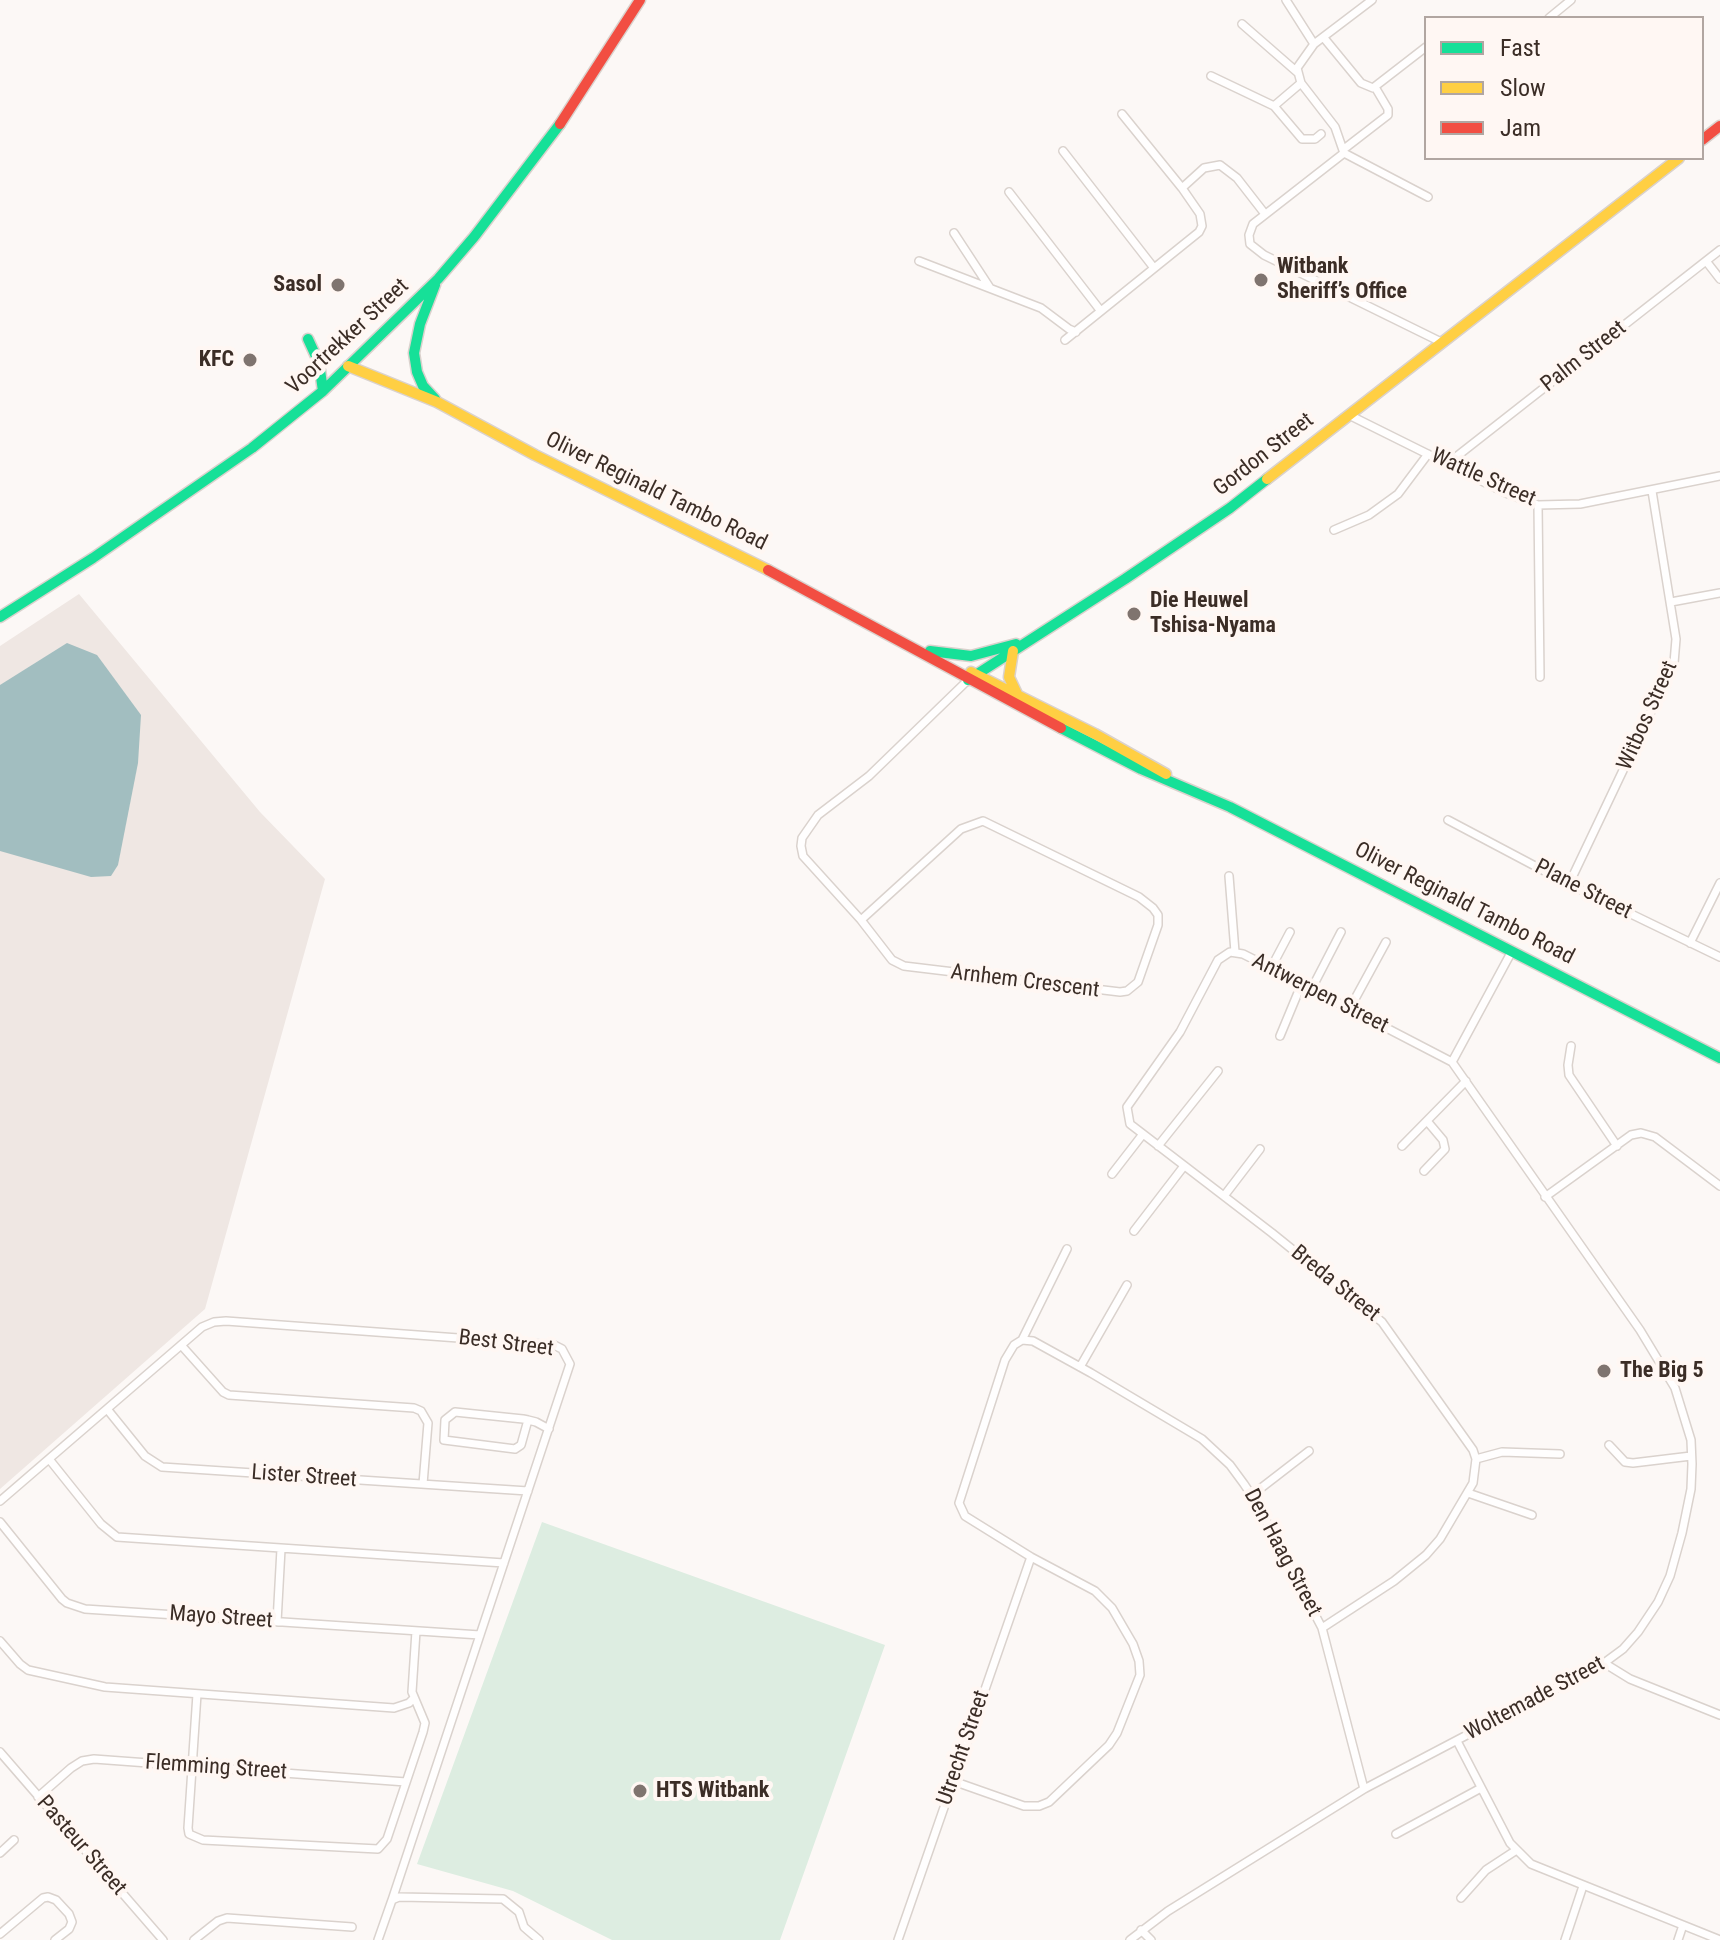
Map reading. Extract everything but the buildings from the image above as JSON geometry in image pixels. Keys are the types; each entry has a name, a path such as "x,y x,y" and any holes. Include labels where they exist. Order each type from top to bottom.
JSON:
{"main road":[{"name":"Voortrekker Street","path":"0,617 93,558 240,456 323,391 438,279 474,237 567,114 640,0"},
{"path":"1704,138 1720,126"},
{"name":"Gordon Street","path":"972,677 1230,508 1676,160"},
{"path":"437,402 423,386 414,353 420,324 438,279"},
{"path":"308,339 319,363 323,391"},
{"name":"Oliver Reginald Tambo Road","path":"348,366 437,402 535,455 735,552 1141,769 1188,787"},
{"path":"913,646 947,655 971,656 1034,638"},
{"path":"1013,651 1009,681 1018,696"},
{"name":"Oliver Reginald Tambo Road","path":"972,677 1018,696 1133,754 1188,787 1720,1058"}],"street":[{"path":"1286,0 1314,44"},
{"path":"1297,72 1302,59 1314,44 1372,0"},
{"path":"1551,16 1571,0"},
{"path":"1242,24 1297,72 1301,83 1335,127 1344,151 1428,197"},
{"path":"1324,38 1361,83 1375,87 1388,109 1388,115 1265,214 1250,230 1249,240 1253,248 1443,343"},
{"path":"1375,87 1424,49"},
{"path":"1211,76 1274,106 1302,139 1315,139 1321,134"},
{"path":"1274,106 1301,83"},
{"path":"1065,340 1199,232 1202,226 1200,214 1182,188 1122,114"},
{"path":"1063,151 1154,268"},
{"path":"1182,188 1204,168 1220,165 1237,178 1265,214"},
{"path":"1009,192 1100,310"},
{"path":"954,233 990,288"},
{"name":"Palm Street","path":"1447,464 1720,250"},
{"path":"919,261 1041,308 1076,332"},
{"path":"1706,261 1720,279"},
{"name":"Wattle Street","path":"1349,415 1506,493 1538,505 1580,504 1720,476"},
{"path":"1334,530 1369,515 1398,494 1428,454"},
{"name":"Witbos Street","path":"1569,884 1674,663 1676,639 1652,491"},
{"path":"1538,505 1540,677"},
{"path":"1671,602 1720,593"},
{"name":"Gordon Street","path":"801,846 802,838 818,815 869,776 972,677"},
{"name":"Plane Street","path":"1448,820 1569,884 1720,957"},
{"name":"Arnhem Crescent","path":"801,846 803,856 811,866 861,920 892,960 904,966 1127,991 1138,982 1158,915 1139,897 990,822 976,822 961,829 861,920"},
{"path":"1229,876 1235,952"},
{"path":"1690,943 1720,883"},
{"path":"1271,968 1290,932"},
{"path":"1312,988 1341,932"},
{"path":"1350,1008 1386,942"},
{"path":"1452,1062 1512,951"},
{"name":"Antwerpen Street","path":"1143,1134 1130,1124 1127,1107 1180,1032 1218,960 1235,952 1312,988 1452,1062"},
{"path":"1280,1036 1302,983"},
{"path":"1571,1046 1569,1075 1617,1146"},
{"name":"Woltemade Street","path":"1130,1940 1141,1930 1364,1789 1604,1663 1623,1649 1638,1632 1658,1602 1670,1576 1691,1489 1691,1440 1675,1388 1640,1330 1452,1062"},
{"path":"1158,1146 1218,1071"},
{"path":"1402,1146 1466,1081"},
{"path":"1424,1171 1445,1149 1443,1140 1427,1121"},
{"path":"1545,1197 1636,1133 1648,1133 1720,1186"},
{"path":"1112,1174 1143,1134"},
{"name":"Breda Street","path":"1143,1134 1382,1322 1466,1438 1476,1459"},
{"path":"1224,1196 1260,1149"},
{"path":"1134,1231 1184,1166"},
{"path":"953,1781 1024,1806 1049,1802 1109,1745 1137,1685 1139,1661 1112,1608 1095,1591 1031,1557 965,1516 959,1503 1005,1360 1014,1345 1022,1340 1067,1249"},
{"path":"1080,1367 1127,1285"},
{"name":"Best Street","path":"181,1345 202,1327 226,1321 554,1345 567,1355 570,1364 378,1940"},
{"name":"Den Haag Street","path":"1022,1340 1033,1341 1202,1439 1230,1465 1252,1495 1322,1628 1364,1789"},
{"path":"0,1501 181,1345 229,1395 421,1411 428,1423 423,1484"},
{"name":"Lister Street","path":"107,1409 145,1456 162,1467 528,1491"},
{"path":"528,1420 521,1445 515,1449 444,1440 445,1420 455,1412 528,1420 549,1429"},
{"path":"1609,1445 1625,1462 1691,1456"},
{"path":"1252,1495 1309,1451"},
{"path":"1322,1628 1394,1581 1426,1555 1440,1539 1468,1493 1476,1471 1476,1459 1502,1452 1560,1454"},
{"path":"49,1459 101,1524 117,1537 504,1563"},
{"path":"1468,1493 1532,1515"},
{"name":"Mayo Street","path":"0,1522 62,1599 75,1607 480,1635"},
{"path":"277,1622 281,1549"},
{"name":"Utrecht Street","path":"898,1940 1031,1557"},
{"path":"197,1694 189,1834 203,1840 378,1849 387,1839 425,1723 413,1699 416,1631"},
{"path":"0,1641 20,1664 34,1672 105,1687 394,1708 413,1699"},
{"path":"1604,1663 1630,1679 1720,1715"},
{"path":"1457,1741 1515,1851 1531,1864 1720,1940"},
{"name":"Pasteur Street","path":"0,1752 163,1940"},
{"name":"Flemming Street","path":"38,1797 82,1761 94,1759 406,1782"},
{"path":"1396,1834 1481,1788"},
{"path":"0,1853 14,1840"},
{"path":"1461,1898 1486,1870 1515,1851"},
{"path":"1565,1940 1583,1886"},
{"path":"0,1934 48,1897 56,1900 72,1922 69,1929 55,1940"},
{"path":"392,1900 399,1897 503,1899 519,1912 524,1927 539,1940"},
{"path":"194,1940 218,1921 227,1918 352,1927"},
{"path":"1678,1940 1683,1925"},
{"path":"1141,1930 1151,1940"}],"shaded area":[{"path":"79,594 260,812 325,879 205,1309 0,1489 0,646"}],"green space":[{"name":"HTS Witbank","path":"542,1522 885,1645 780,1940 612,1940 513,1891 417,1864"}],"water":[{"path":"67,643 97,655 141,715 138,763 118,865 111,876 91,877 0,851 0,685"}],"traffic: fast":[{"path":"0,617 93,558 252,448 323,391 438,279 560,124"},
{"path":"435,285 420,324 414,353 423,386 435,399"},
{"path":"308,339 319,363 323,391"},
{"path":"968,680 1125,579 1230,508 1267,479"},
{"path":"930,651 971,656 1016,644"},
{"path":"1061,728 1141,769 1230,807 1720,1058"}],"traffic: slow":[{"path":"1267,479 1676,160"},
{"path":"348,366 437,402 535,455 768,570"},
{"path":"1013,651 1009,677 1017,694"},
{"path":"971,672 1095,734 1166,774"}],"traffic: jam":[{"path":"560,124 640,0"},
{"path":"1704,138 1720,126"},
{"path":"768,570 1061,728"}],"place":[{"name":"Witbank Sheriff’s Office","path":"1261,280"},
{"name":"Sasol","path":"338,285"},
{"name":"KFC","path":"250,360"},
{"name":"Die Heuwel Tshisa-Nyama","path":"1134,614"},
{"name":"The Big 5","path":"1604,1371"},
{"name":"HTS Witbank","path":"640,1791"}]}
